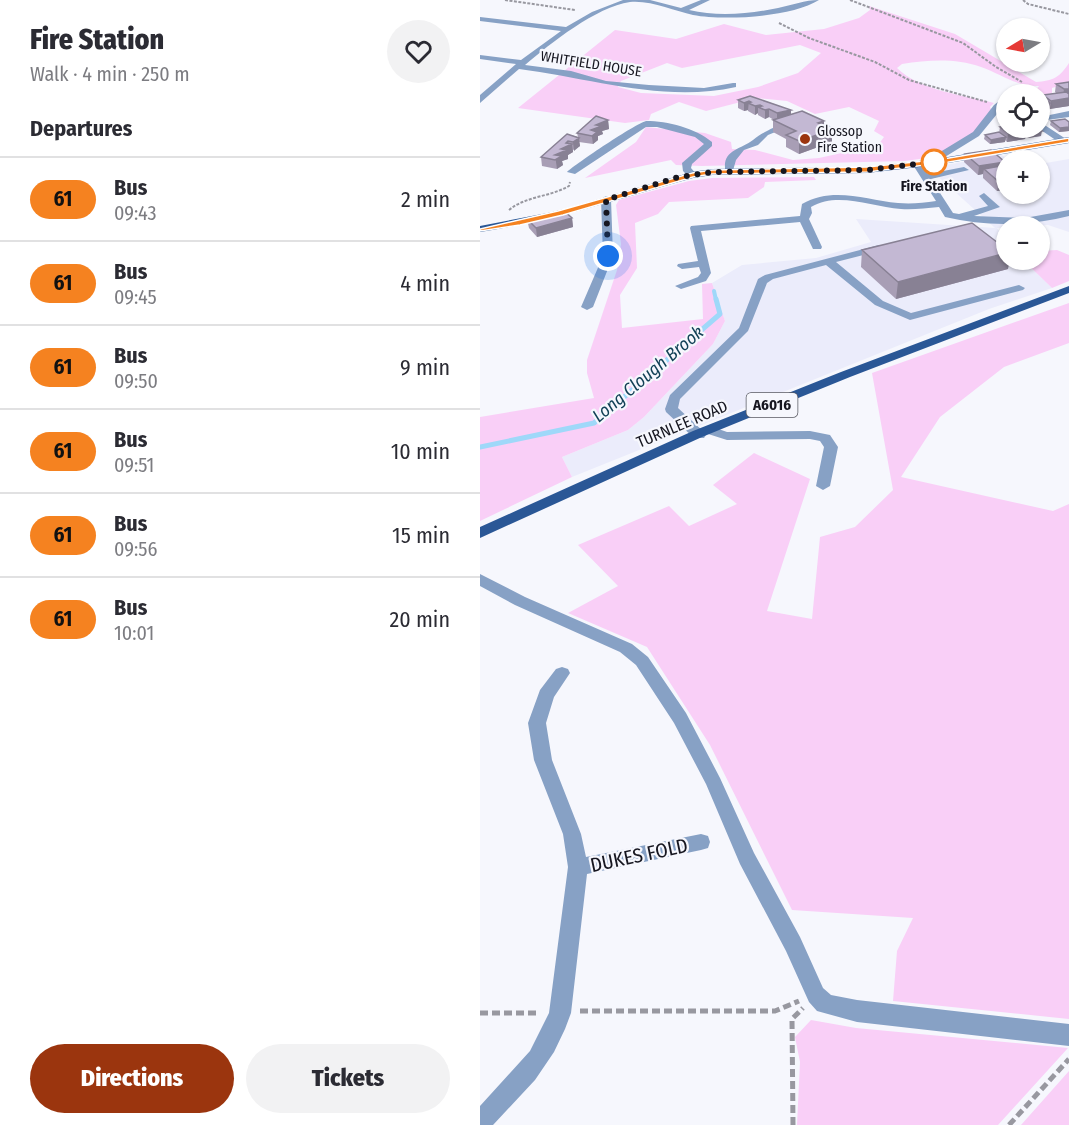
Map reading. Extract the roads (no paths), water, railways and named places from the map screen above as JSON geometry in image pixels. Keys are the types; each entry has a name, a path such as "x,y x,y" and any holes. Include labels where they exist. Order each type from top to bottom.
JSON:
{"main road":[{"path":"480,229 520,223 692,175 729,172 808,172 918,165 1066,141"},
{"name":"TURNLEE ROAD","path":"480,533 704,432 937,338 1069,289"}],"street":[{"path":"480,100 519,64 594,13 631,0 728,16 763,14 816,0"},
{"path":"682,10 707,0"},
{"path":"480,19 569,30"},
{"name":"WHITFIELD HOUSE","path":"480,57 571,74 604,83 704,90 733,85"},
{"path":"936,162 935,159 942,154 977,134 996,105"},
{"path":"1050,117 1069,114"},
{"path":"807,119 837,132"},
{"path":"729,172 732,159 741,148 755,143 765,133 796,122"},
{"path":"572,172 619,142 638,126 657,124 698,135 709,144 687,163 686,169 692,175"},
{"path":"1050,131 1066,141"},
{"path":"918,165 949,215 988,222 1051,218 1069,213"},
{"path":"926,177 964,170"},
{"path":"949,215 979,213 995,207 984,196"},
{"path":"804,219 807,213 806,206 812,201 824,199 841,198 905,206 941,204"},
{"path":"587,307 608,256 606,200"},
{"path":"804,219 818,247"},
{"path":"681,286 702,279 706,273 695,228 804,219"},
{"path":"824,486 831,447 825,438 810,435 728,436 704,432 671,409 674,398 744,329 762,281 769,277 891,244"},
{"path":"828,261 879,303 910,318 1019,288"},
{"path":"682,266 704,264"},
{"path":"480,579 520,601 626,648 642,661 680,718 714,783 747,858 793,944 816,995 825,1004 856,1011 1069,1035"},
{"path":"480,1122 512,1090 535,1062 560,1012 578,867 572,834 543,760 537,723 546,695 562,673"},
{"name":"DUKES FOLD","path":"578,867 701,842"}],"waterway":[{"name":"Long Clough Brook","path":"714,291 716,300"},
{"name":"Long Clough Brook","path":"480,447 594,423 720,314 716,299"}],"place":[{"name":"Glossop Fire Station","path":"805,139"},
{"name":"Fire Station","path":"934,162"}]}
